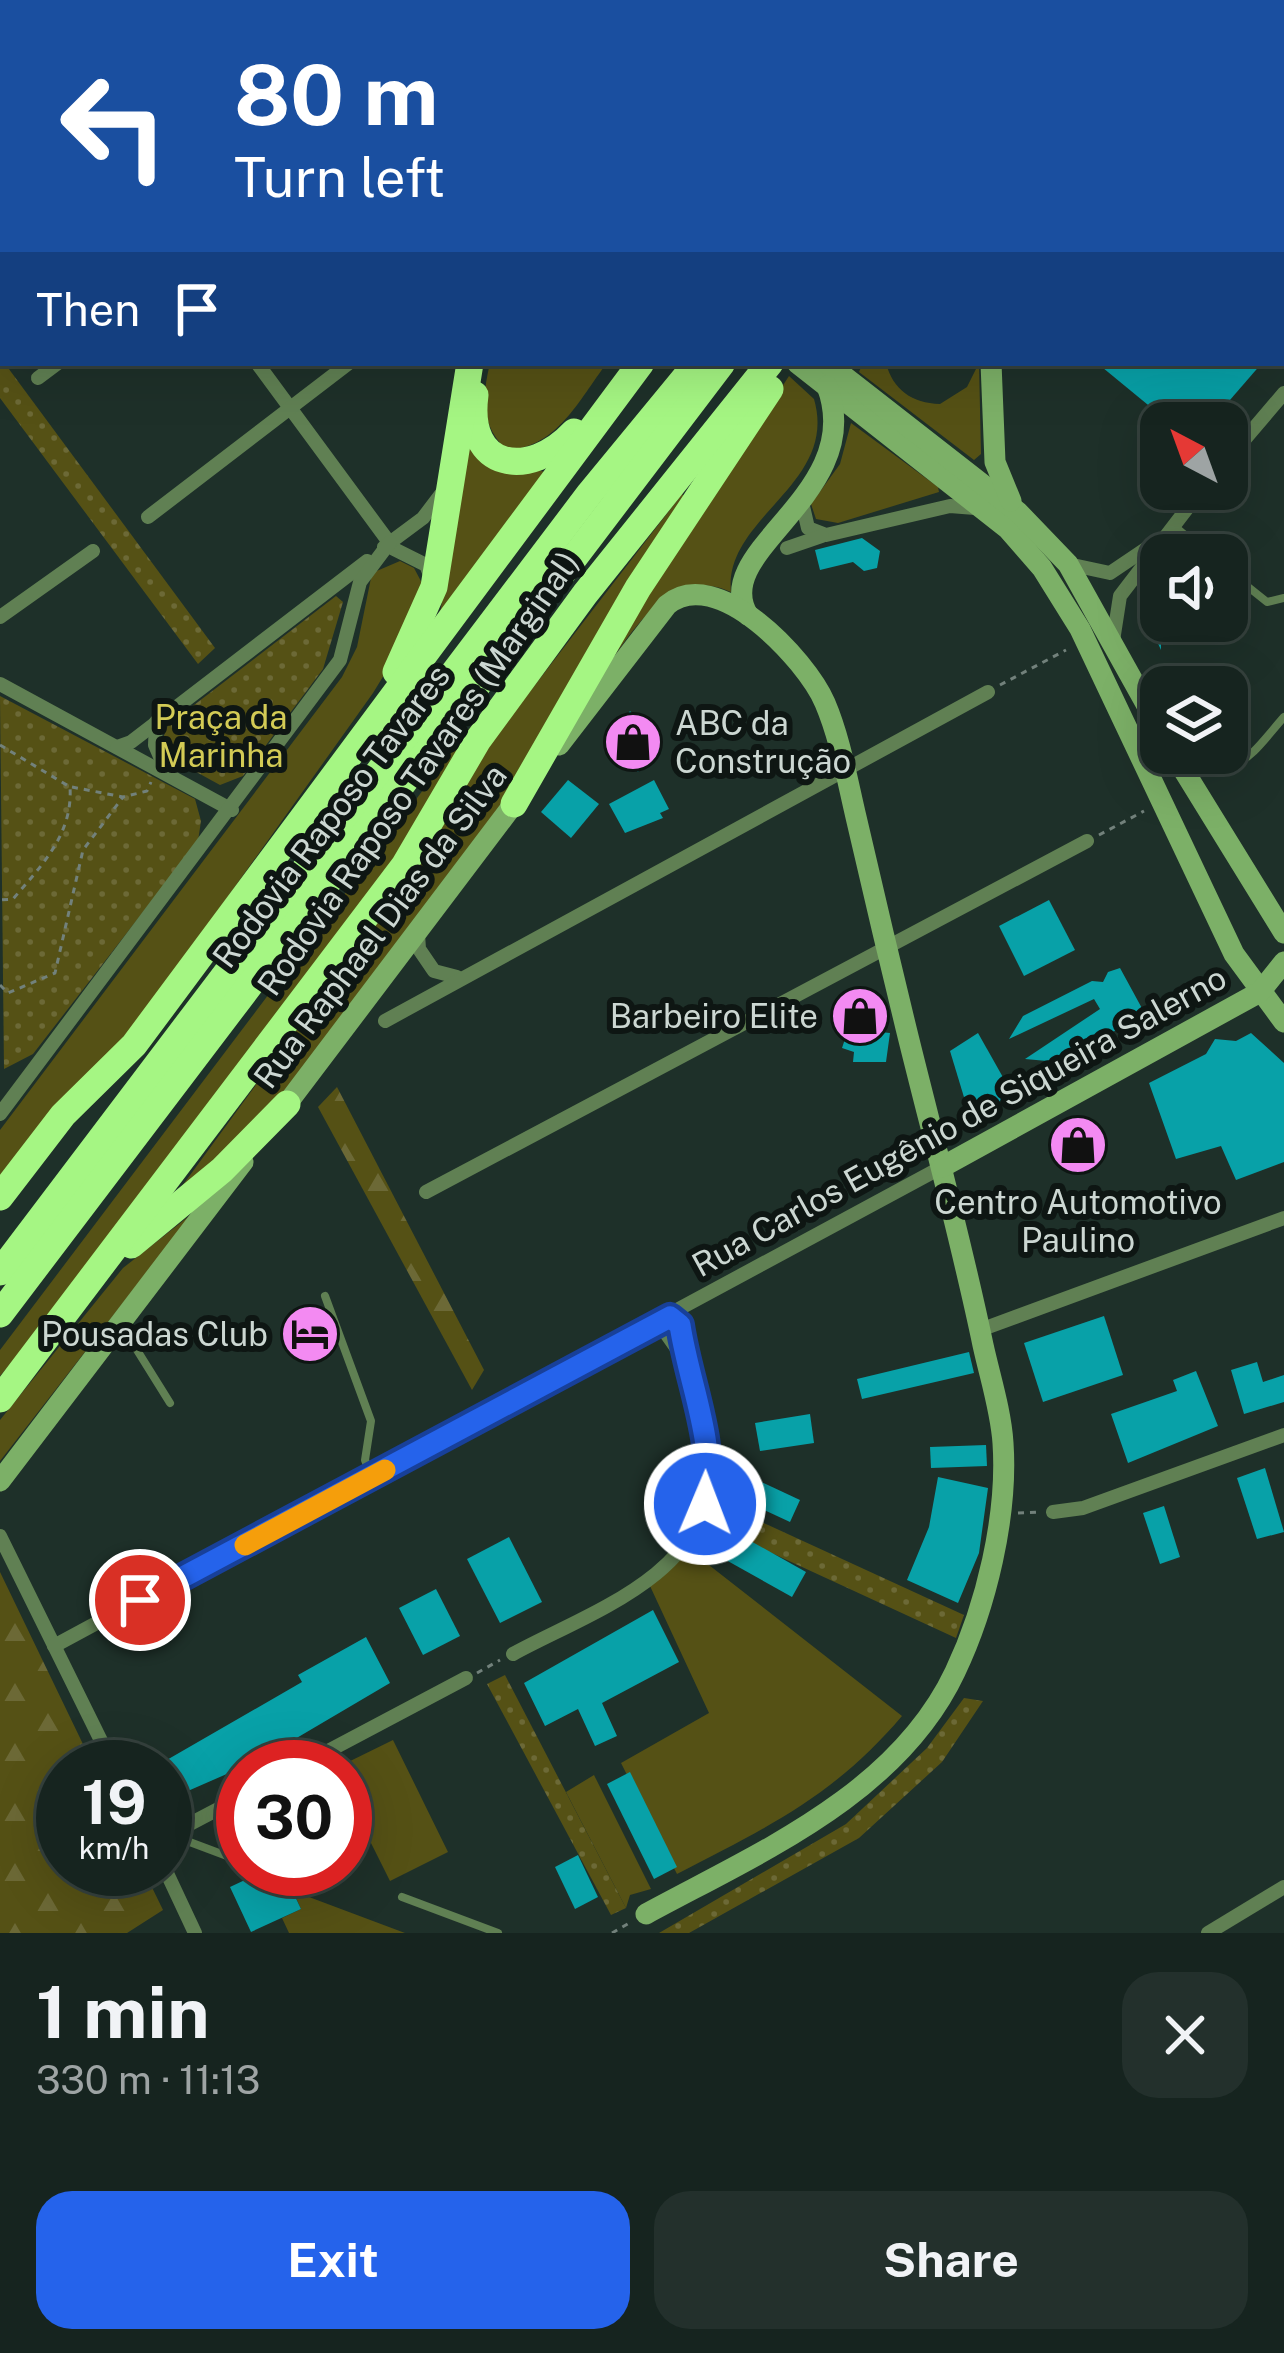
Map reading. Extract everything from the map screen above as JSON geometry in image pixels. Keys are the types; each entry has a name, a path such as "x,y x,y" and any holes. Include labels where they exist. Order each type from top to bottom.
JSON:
{"highway":[{"path":"257,881 399,667 434,587 469,366"},
{"path":"480,366 472,413 476,432 496,457 512,464 538,459 562,445 637,366"},
{"name":"Rodovia Raposo Tavares (Marginal)","path":"0,1197 63,1114 134,1045 638,366"},
{"name":"Rodovia Raposo Tavares","path":"0,1272 590,493 695,366"},
{"name":"Rodovia Raposo Tavares","path":"0,1314 720,366"},
{"name":"Rodovia Raposo Tavares (Marginal)","path":"0,1400 404,866 478,740 586,594 768,366"},
{"path":"514,804 638,588 794,366"},
{"path":"69,1309 286,1104"}],"main road":[{"path":"991,366 995,462 1018,512"},
{"path":"827,374 882,418 1042,568 1085,639 1234,954 1284,1022"},
{"path":"752,620 739,594 744,575 803,497 836,440 838,423 827,374"},
{"path":"882,418 1018,512 1068,565 1140,692"},
{"name":"Rua Raphael Dias da Silva","path":"0,1480 121,1325 423,917 673,599 690,592 710,594 752,620 802,663 815,684 844,769 980,1330 1003,1443 999,1514 977,1612 953,1676 896,1754 847,1800 796,1834 646,1914"},
{"path":"1188,774 1284,933"},
{"path":"1260,992 1271,947 1265,900"},
{"path":"1260,992 1284,962"},
{"name":"Rua Carlos Eugênio de Siqueira Salerno","path":"942,1167 1260,992"},
{"path":"930,1125 948,1146 976,1149"}],"street":[{"path":"38,378 54,366"},
{"path":"259,366 390,542 426,566 434,587"},
{"path":"148,517 345,366"},
{"path":"1248,435 1284,393"},
{"path":"116,747 156,722 423,518 448,478"},
{"path":"803,497 806,534"},
{"path":"787,548 806,534 826,535 950,506 983,511"},
{"path":"1163,534 1184,510"},
{"path":"3,1104 232,810 340,660 366,571 390,542"},
{"path":"0,617 93,551"},
{"path":"1068,565 1110,573 1140,552"},
{"path":"1113,642 1120,596 1140,567"},
{"path":"336,586 351,586 354,610"},
{"path":"0,685 232,810"},
{"path":"385,1021 988,692"},
{"path":"156,722 155,745 164,773"},
{"path":"426,1192 1087,841"},
{"path":"423,917 417,940 426,963 444,977 468,974"},
{"name":"Rua Carlos Eugênio de Siqueira Salerno","path":"54,1646 942,1167"},
{"path":"980,1330 1284,1218"},
{"path":"513,1654 668,1566 697,1527 710,1477 680,1325 667,1318"},
{"path":"1053,1512 1083,1508 1284,1435"},
{"path":"0,1536 101,1740"},
{"path":"349,1740 466,1678"},
{"path":"1208,1933 1284,1887"},
{"path":"177,1896 195,1933"}],"lane":[{"path":"1172,524 1184,534"},
{"path":"1248,587 1267,602 1284,598"},
{"path":"1248,758 1284,717"},
{"path":"325,1296 371,1421 365,1460 371,1478"},
{"path":"121,1325 170,1403"},
{"path":"402,1897 499,1933"}],"path":[{"path":"988,692 1085,639"},
{"path":"0,745 70,787 123,797 147,790 164,773"},
{"path":"0,900 13,899 55,850 71,807 70,787"},
{"path":"0,985 8,993 55,973 83,850 123,797"},
{"path":"1087,841 1159,803"},
{"path":"999,1514 1053,1512"},
{"path":"466,1678 513,1654"}],"green space":[{"path":"0,366 7,366 215,648 198,664 0,398"},
{"path":"489,366 605,366 565,420 524,447 506,450 491,430 485,387"},
{"path":"862,366 887,366 905,393 940,404 967,387 979,366 981,454 974,460 859,372"},
{"path":"789,376 814,399 817,429 797,478 744,542 733,566 731,592 691,586 674,592 645,617 607,665 601,665"},
{"path":"851,423 939,492 838,523 816,519 811,504 840,464"},
{"path":"468,441 544,472 438,626"},
{"path":"682,494 685,498 492,819 260,1127 177,1193 411,872 491,742"},
{"path":"624,524 401,851 247,1066 168,1172 0,1376 0,1350"},
{"path":"400,561 414,568 423,585 400,649 373,693 147,1010 0,1178 0,1130 342,677 357,647 372,573"},
{"name":"Praça da Marinha","path":"336,596 343,602 323,669 243,776 220,785 169,757 162,741 168,725"},
{"path":"0,696 195,799 201,821 198,841 33,1054 4,1069"},
{"path":"337,1087 484,1370 472,1390 318,1107"},
{"path":"193,1213 0,1461 0,1420 123,1268"},
{"path":"729,1507 964,1615 956,1638 720,1529"},
{"path":"691,1551 902,1716 825,1789 677,1874 621,1763 709,1713 650,1586"},
{"path":"0,1572 81,1740 36,1740 36,1896 156,1896 163,1910 127,1933 0,1933"},
{"path":"505,1675 626,1908 611,1915 487,1684"},
{"path":"964,1698 983,1701 942,1762 859,1838 689,1933 659,1933 846,1824 927,1748"},
{"path":"393,1740 448,1852 390,1881 372,1845 372,1750"},
{"path":"594,1775 651,1889 630,1895 626,1908 566,1792"},
{"path":"295,1896 405,1933 289,1933 282,1918 301,1909"}],"building":[{"path":"1101,366 1259,366 1228,402 1144,402"},
{"path":"862,538 880,551 877,568 864,571 853,562 820,570 815,550"},
{"name":"ABC da Construção","path":"630,711 658,740 638,772 607,743"},
{"path":"568,780 599,804 571,838 541,812"},
{"path":"654,780 669,809 660,813 663,818 625,833 609,804"},
{"path":"1049,900 1075,950 1024,976 999,926"},
{"path":"1120,968 1144,1012 1135,1020 1122,1018 1117,1030 1047,1061 1025,1059 1100,1009 1094,999 1009,1039 1023,1016 1092,981 1103,982 1108,972"},
{"path":"854,1012 881,1015 880,1032 890,1033 886,1062 853,1062 854,1052 842,1048"},
{"path":"978,1033 1013,1095 970,1117 950,1051"},
{"path":"1251,1033 1284,1063 1284,1162 1236,1180 1221,1146 1176,1159 1149,1083 1206,1054 1215,1039 1236,1041"},
{"name":"Centro Automotivo Paulino","path":"1089,1127 1096,1151 1068,1161 1058,1138"},
{"path":"1104,1316 1123,1375 1043,1402 1024,1343"},
{"path":"969,1352 974,1373 862,1399 857,1379"},
{"path":"1257,1362 1263,1382 1284,1375 1284,1402 1244,1414 1231,1370"},
{"path":"1196,1371 1218,1426 1128,1463 1111,1414 1177,1391 1173,1380"},
{"path":"810,1414 814,1443 760,1451 755,1423"},
{"path":"986,1445 987,1466 931,1468 930,1447"},
{"path":"1265,1468 1284,1532 1257,1539 1237,1478"},
{"path":"938,1477 988,1488 979,1553 958,1603 907,1580 929,1527"},
{"path":"753,1478 800,1500 790,1522 743,1500"},
{"path":"1164,1506 1180,1557 1160,1564 1143,1513"},
{"path":"731,1530 806,1572 792,1597 717,1555"},
{"path":"509,1537 542,1602 500,1623 467,1559"},
{"path":"436,1589 460,1636 423,1655 399,1608"},
{"path":"653,1610 679,1662 602,1703 617,1736 595,1746 578,1709 545,1726 524,1683"},
{"path":"366,1637 390,1683 293,1740 216,1740 216,1779 192,1789 192,1745 302,1682 298,1675"},
{"path":"630,1772 677,1867 654,1879 607,1784"},
{"path":"578,1855 598,1897 575,1909 555,1867"},
{"path":"234,1896 295,1896 301,1909 251,1932"}],"slow traffic":[{"path":"245,1545 385,1470"}],"place":[{"name":"ABC da Construção","path":"633,742"},
{"name":"Barbeiro Elite","path":"860,1016"},
{"name":"Centro Automotivo Paulino","path":"1078,1145"},
{"name":"Pousadas Club","path":"310,1334"}],"route":[{"path":"140,1600 670,1317 680,1325 704,1427 710,1477 705,1504"}]}
